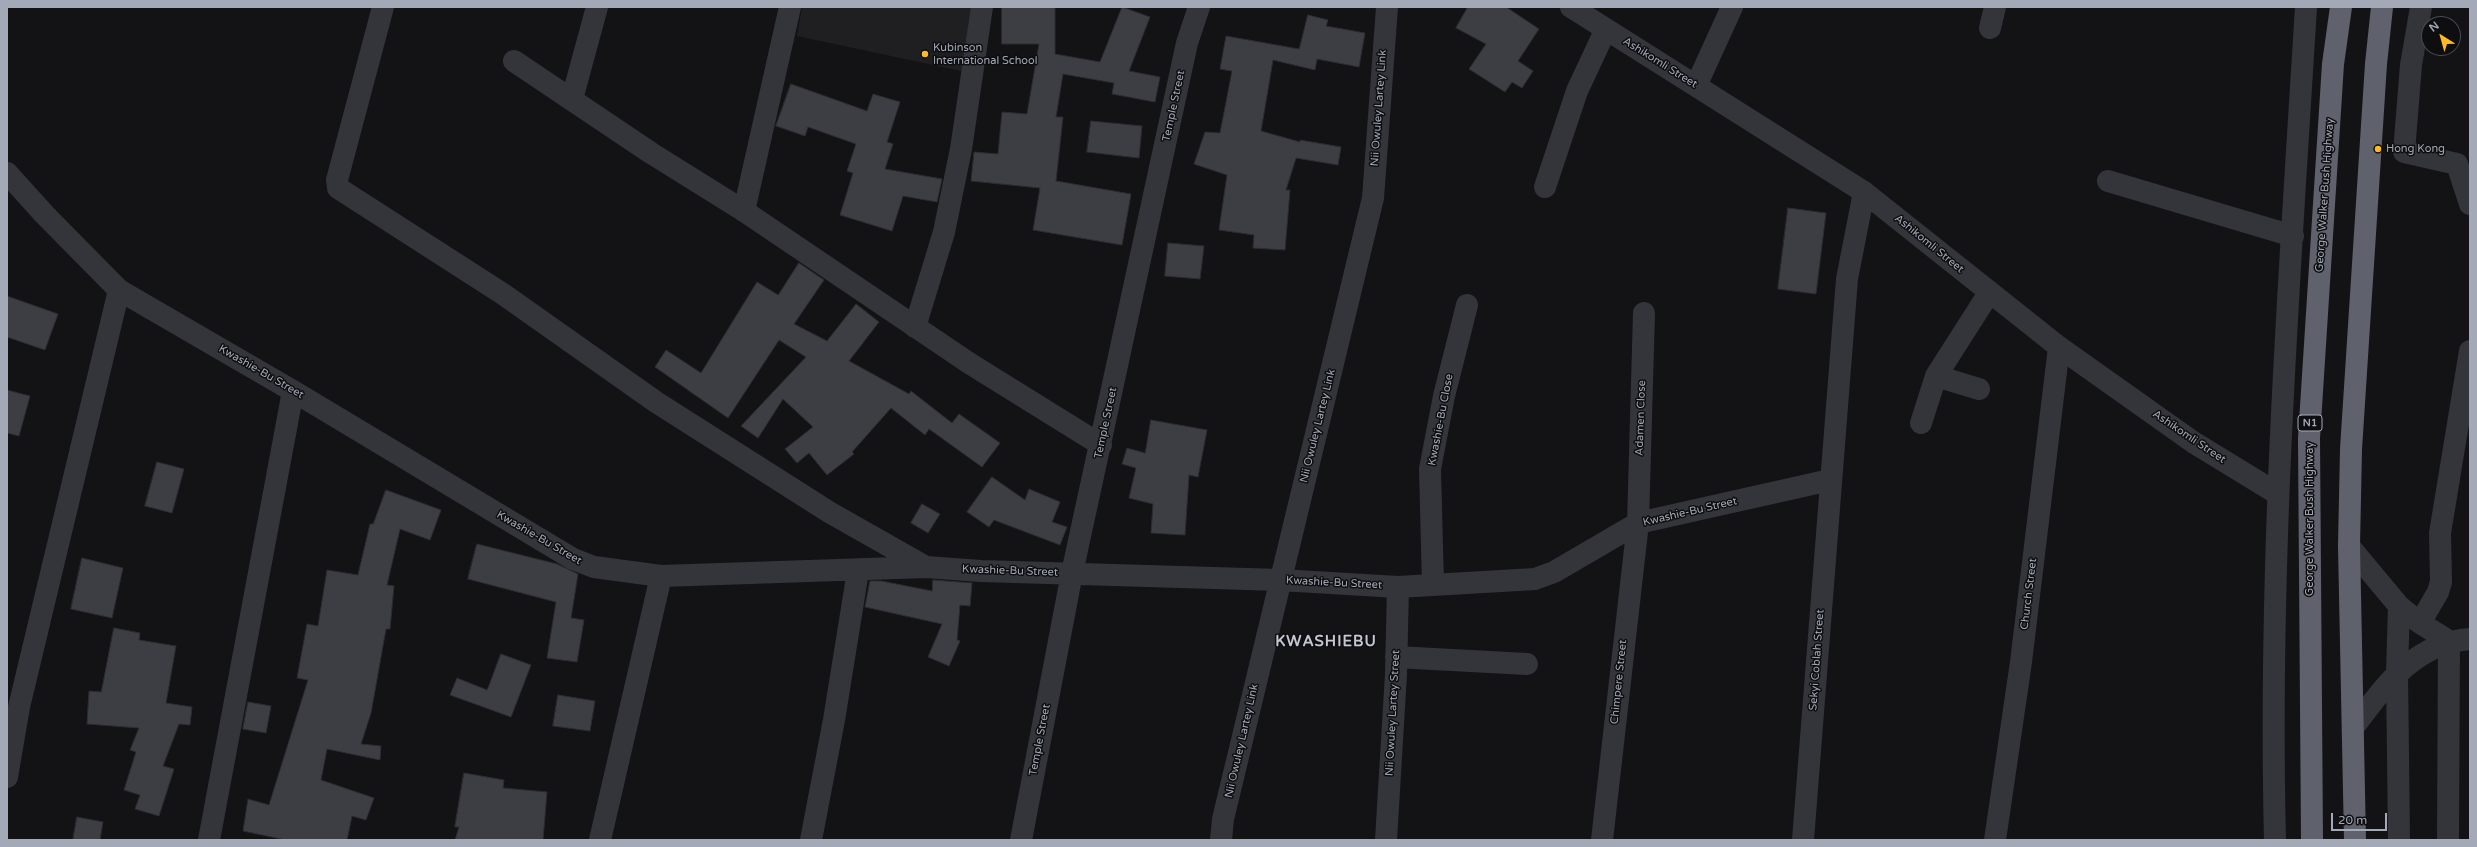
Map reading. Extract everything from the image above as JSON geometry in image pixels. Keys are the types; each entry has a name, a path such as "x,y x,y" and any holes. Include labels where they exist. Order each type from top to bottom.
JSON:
{"highway":[{"name":"George Walker Bush Highway","path":"2312,840 2309,438 2333,64 2341,7"},
{"path":"2355,840 2354,728 2349,546 2351,449 2376,64 2382,7"}],"street":[{"path":"383,7 337,180 338,188 503,294 682,418 829,512 926,567"},
{"path":"572,99 597,7"},
{"path":"744,211 790,7"},
{"path":"915,328 944,232 961,149 982,7"},
{"name":"Temple Street","path":"1021,840 1072,573 1187,44 1198,7"},
{"name":"Nii Owuley Lartey Link","path":"1221,840 1223,819 1373,198 1387,7"},
{"name":"Ashikomli Street","path":"1571,7 1864,192 1989,293 2059,347 2193,442 2278,494"},
{"path":"1696,86 1732,7"},
{"path":"1990,28 1995,7"},
{"path":"2275,840 2273,757 2278,494 2306,7"},
{"path":"2421,7 2411,65 2404,152 2457,164 2468,186"},
{"path":"1545,187 1577,91 1606,29"},
{"path":"514,61 651,153 744,211 915,328 1101,445"},
{"name":"Kwashie-Bu Street","path":"7,173 45,215 119,290 293,391 573,559 594,567 661,576 926,567 981,571 1280,580 1398,587 1535,579 1554,572 1638,523 1830,480"},
{"path":"2108,181 2293,236"},
{"path":"1830,480 1848,279 1864,192"},
{"path":"7,778 19,707 119,290"},
{"path":"1921,423 1936,376 1989,293"},
{"name":"Kwashie-Bu Close","path":"1433,585 1430,468 1444,396 1466,305"},
{"name":"Adamen Close","path":"1638,523 1644,313"},
{"name":"Church Street","path":"1995,840 2021,662 2059,347"},
{"path":"2420,623 2438,592 2441,582 2440,533 2470,351"},
{"path":"1936,376 1979,389"},
{"path":"209,840 293,391"},
{"name":"Sekyi Coblah Street","path":"1803,840 1830,480"},
{"name":"Chimpere Street","path":"1602,840 1638,523"},
{"path":"2349,546 2399,606 2420,623 2460,640"},
{"path":"811,840 834,720 858,570"},
{"path":"600,840 661,576"},
{"name":"Nii Owuley Lartey Street","path":"1386,840 1396,657 1398,587"},
{"path":"2399,606 2397,672 2399,840"},
{"path":"2354,728 2397,672 2460,640"},
{"path":"2448,840 2460,640"},
{"path":"1396,657 1527,664"}],"shaded area":[{"name":"Kubinson International School","path":"802,7 974,7 966,72 797,36"}],"building":[{"path":"1002,7 1055,7 1055,54 1100,62 1122,7 1150,17 1129,71 1160,77 1155,102 1112,94 1114,83 1063,74 1056,117 1063,117 1056,181 1131,194 1122,245 1033,230 1040,188 971,181 974,152 998,154 1002,112 1027,114 1039,44 1002,44"},
{"path":"1468,7 1506,7 1539,29 1518,61 1533,71 1522,88 1512,82 1505,92 1469,69 1486,44 1456,28"},
{"path":"1308,15 1328,20 1326,26 1365,33 1359,67 1317,59 1315,70 1273,60 1261,131 1300,142 1300,140 1341,147 1338,165 1296,158 1286,190 1290,190 1285,250 1253,248 1254,235 1219,230 1227,175 1194,164 1205,132 1220,133 1232,71 1220,69 1226,36 1299,49"},
{"path":"791,84 867,111 873,94 900,102 887,142 893,144 885,169 942,179 937,202 903,196 892,231 840,215 853,173 847,171 856,144 808,127 805,136 776,126"},
{"path":"1091,121 1142,126 1139,158 1087,152"},
{"path":"1788,208 1826,213 1816,294 1778,289"},
{"path":"1168,243 1204,246 1200,279 1165,276"},
{"path":"799,263 824,280 794,324 827,341 856,304 879,322 849,361 909,394 911,391 952,423 959,414 1000,443 982,467 929,429 925,435 891,408 852,452 854,454 827,475 809,453 797,463 785,449 813,427 783,399 758,438 741,426 806,357 779,340 728,418 655,367 666,350 701,373 757,282 778,295"},
{"path":"7,296 58,314 45,350 7,337"},
{"path":"7,390 30,396 19,436 7,433"},
{"path":"1151,420 1207,430 1198,477 1189,475 1185,535 1151,533 1153,504 1129,498 1136,468 1122,464 1127,448 1145,453"},
{"path":"157,462 184,469 172,513 145,506"},
{"path":"992,477 1025,500 1029,489 1060,502 1052,522 1067,527 1060,545 994,520 989,527 967,512"},
{"path":"386,490 441,510 430,540 400,529 387,585 394,586 390,629 386,629 371,713 361,744 381,746 380,760 327,749 321,780 374,798 366,820 352,816 347,840 286,840 243,831 248,799 269,805 308,680 297,678 307,624 318,626 327,570 358,575 370,524 373,524"},
{"path":"922,504 940,514 928,533 911,523"},
{"path":"477,544 557,564 578,574 571,618 584,620 577,662 547,658 556,602 468,579"},
{"path":"82,558 123,568 112,618 71,609"},
{"path":"933,580 972,583 970,606 960,605 957,640 960,641 949,666 928,657 942,624 865,607 870,581 881,581 932,591"},
{"path":"114,628 140,633 139,640 176,646 166,703 192,707 190,725 179,724 163,766 174,769 159,816 135,809 140,795 124,790 136,752 130,750 139,728 87,724 89,691 101,692"},
{"path":"501,654 531,665 511,717 450,695 457,678 487,690"},
{"path":"558,695 595,701 590,731 553,726"},
{"path":"248,702 271,706 266,733 243,729"},
{"path":"464,773 504,780 503,788 547,792 543,840 455,840 459,827 455,827"},
{"path":"77,817 103,822 100,840 73,840"}],"place":[{"name":"Kubinson International School","path":"925,54"},
{"name":"Hong Kong","path":"2378,149"}],"district":[{"name":"KWASHIEBU","path":"1326,642"}]}
